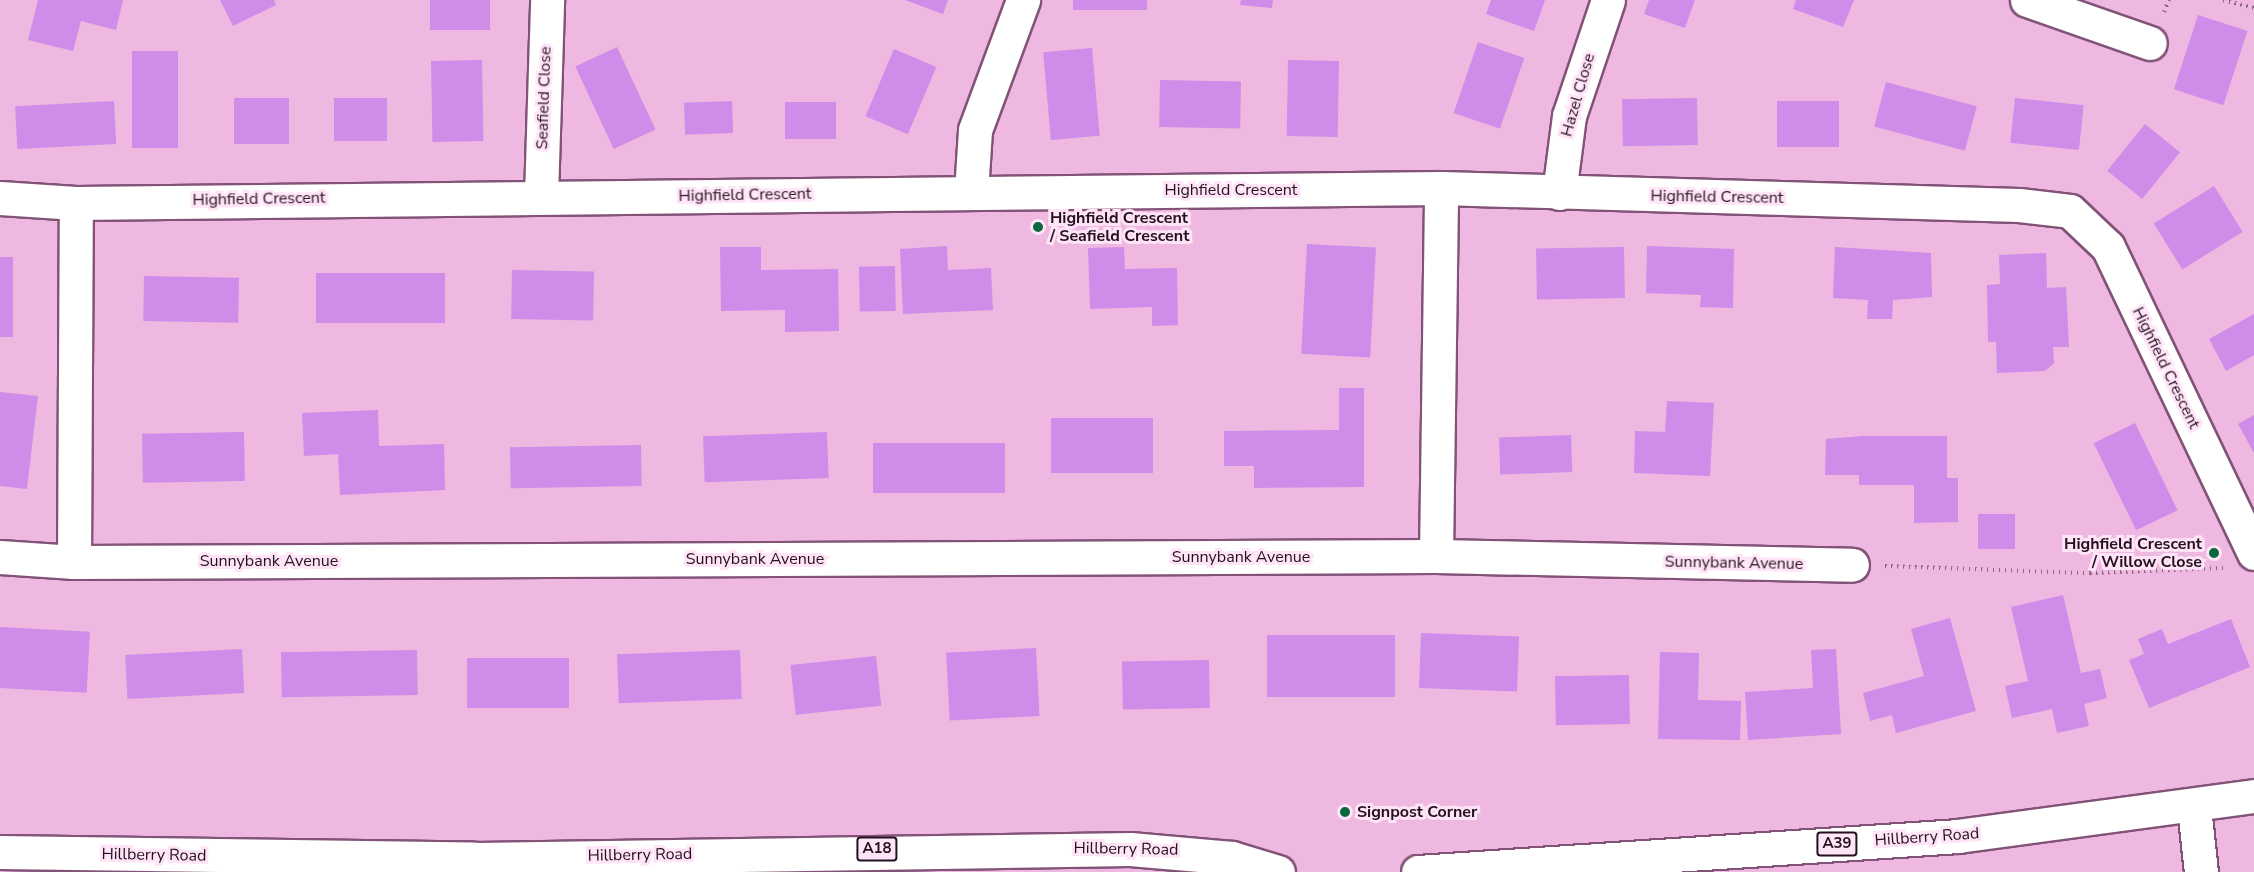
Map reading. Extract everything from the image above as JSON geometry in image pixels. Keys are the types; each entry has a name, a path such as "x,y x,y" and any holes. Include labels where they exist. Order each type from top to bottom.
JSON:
{"main road":[{"name":"Seafield Close","path":"541,196 547,0"},
{"path":"971,192 975,130 1023,0"},
{"name":"Hazel Close","path":"1559,193 1569,116 1608,0"},
{"path":"2027,0 2150,42"},
{"name":"Highfield Crescent","path":"0,198 76,203 541,196 1441,188 2007,205 2070,211 2108,247 2244,560"},
{"path":"1436,556 1441,188"},
{"path":"74,562 76,203"},
{"name":"Sunnybank Avenue","path":"0,557 74,562 1436,556 1852,565"},
{"name":"Hillberry Road","path":"1418,872 1958,836 2194,807 2254,796"},
{"path":"2194,807 2201,872"},
{"name":"Hillberry Road","path":"0,852 473,859 1130,849 1232,858 1278,872"}],"path":[{"path":"2223,0 2254,8"},
{"path":"1852,565 2090,573 2244,560"}],"building":[{"path":"38,0 123,0 116,30 81,21 73,51 28,40"},
{"path":"220,0 274,0 276,5 233,26"},
{"path":"430,0 490,0 490,30 430,30"},
{"path":"905,0 948,0 943,14"},
{"path":"1073,0 1147,0 1147,10 1073,10"},
{"path":"1241,0 1273,0 1272,8 1240,5"},
{"path":"1491,0 1545,0 1534,31 1486,14"},
{"path":"1649,0 1695,0 1685,28 1644,14"},
{"path":"1796,0 1854,0 1843,27 1793,9"},
{"path":"2198,15 2247,31 2223,105 2174,89"},
{"path":"1478,42 1524,58 1500,129 1454,113"},
{"path":"617,47 655,129 614,149 575,66"},
{"path":"1092,48 1100,136 1051,140 1043,52"},
{"path":"894,49 936,67 908,134 865,116"},
{"path":"132,51 178,51 178,148 132,148"},
{"path":"482,60 483,141 432,142 431,61"},
{"path":"1288,60 1339,61 1338,137 1287,136"},
{"path":"1160,80 1241,81 1240,128 1159,127"},
{"path":"1886,82 1977,106 1965,151 1874,126"},
{"path":"234,98 289,98 289,144 234,144"},
{"path":"334,98 387,98 387,141 334,141"},
{"path":"1697,98 1698,145 1623,146 1622,99"},
{"path":"2015,98 2084,105 2079,150 2010,143"},
{"path":"114,101 116,144 17,149 15,106"},
{"path":"732,101 733,133 685,135 684,103"},
{"path":"1777,101 1839,101 1839,147 1777,147"},
{"path":"785,102 836,102 836,139 785,139"},
{"path":"2145,124 2180,152 2142,199 2107,171"},
{"path":"2214,186 2243,232 2182,269 2154,224"},
{"path":"1307,244 1376,248 1370,357 1301,354"},
{"path":"947,246 948,270 991,268 993,310 903,314 900,249"},
{"path":"1647,246 1734,249 1733,308 1700,307 1701,295 1646,293"},
{"path":"720,247 761,247 761,270 838,269 839,331 785,332 785,310 721,311"},
{"path":"1124,247 1125,269 1177,268 1178,325 1152,326 1152,307 1090,309 1088,248"},
{"path":"1624,247 1625,298 1537,300 1536,249"},
{"path":"1835,247 1931,253 1932,297 1893,300 1892,319 1867,319 1868,300 1833,298"},
{"path":"2046,253 2047,288 2066,287 2069,347 2053,347 2054,363 2045,371 1997,373 1996,342 1988,342 1987,285 2000,284 1999,255"},
{"path":"0,257 13,257 13,337 0,337"},
{"path":"895,266 896,311 860,312 859,267"},
{"path":"512,270 594,271 593,320 511,319"},
{"path":"316,273 445,273 445,323 316,323"},
{"path":"144,276 239,278 238,323 143,321"},
{"path":"2254,314 2254,355 2226,371 2209,339"},
{"path":"1339,388 1364,388 1364,487 1254,488 1254,466 1224,466 1224,431 1339,430"},
{"path":"0,392 38,396 27,489 0,486"},
{"path":"1667,401 1714,403 1710,476 1634,473 1635,431 1665,432"},
{"path":"378,410 379,446 444,444 445,490 340,495 338,454 304,456 302,413"},
{"path":"2254,415 2254,453 2238,424"},
{"path":"1051,418 1153,418 1153,473 1051,473"},
{"path":"2135,423 2178,510 2136,530 2094,443"},
{"path":"244,432 245,481 143,483 142,434"},
{"path":"827,432 829,478 705,482 703,436"},
{"path":"1571,435 1572,472 1500,474 1499,438"},
{"path":"1862,436 1947,436 1947,478 1958,478 1958,522 1914,523 1914,485 1859,485 1859,475 1825,475 1826,439"},
{"path":"873,443 1005,443 1005,493 873,493"},
{"path":"641,445 642,486 511,488 510,447"},
{"path":"1978,514 2015,514 2015,549 1978,549"},
{"path":"2063,595 2081,673 2100,669 2107,698 2084,704 2089,726 2057,733 2052,709 2012,718 2005,686 2028,681 2011,607"},
{"path":"1950,618 1976,711 1896,733 1892,715 1870,721 1863,693 1924,676 1911,629"},
{"path":"2231,619 2250,667 2149,708 2129,660 2144,654 2138,639 2162,629 2168,644"},
{"path":"0,627 90,632 87,693 0,688"},
{"path":"1421,633 1519,636 1517,691 1419,688"},
{"path":"1267,635 1395,635 1395,697 1267,697"},
{"path":"1036,648 1040,716 950,721 946,653"},
{"path":"242,649 244,693 127,699 125,655"},
{"path":"1836,649 1841,734 1748,740 1745,692 1813,688 1811,650"},
{"path":"417,650 418,695 282,697 281,652"},
{"path":"740,650 742,699 619,703 617,654"},
{"path":"1660,652 1699,653 1698,700 1741,701 1740,740 1658,739"},
{"path":"876,656 881,706 796,715 790,665"},
{"path":"467,658 569,658 569,708 467,708"},
{"path":"1209,660 1210,708 1123,710 1122,662"},
{"path":"1629,675 1630,724 1556,725 1555,676"}],"place":[{"name":"Highfield Crescent / Seafield Crescent","path":"1038,227"},
{"name":"Highfield Crescent / Willow Close","path":"2214,553"},
{"name":"Signpost Corner","path":"1345,812"}]}
